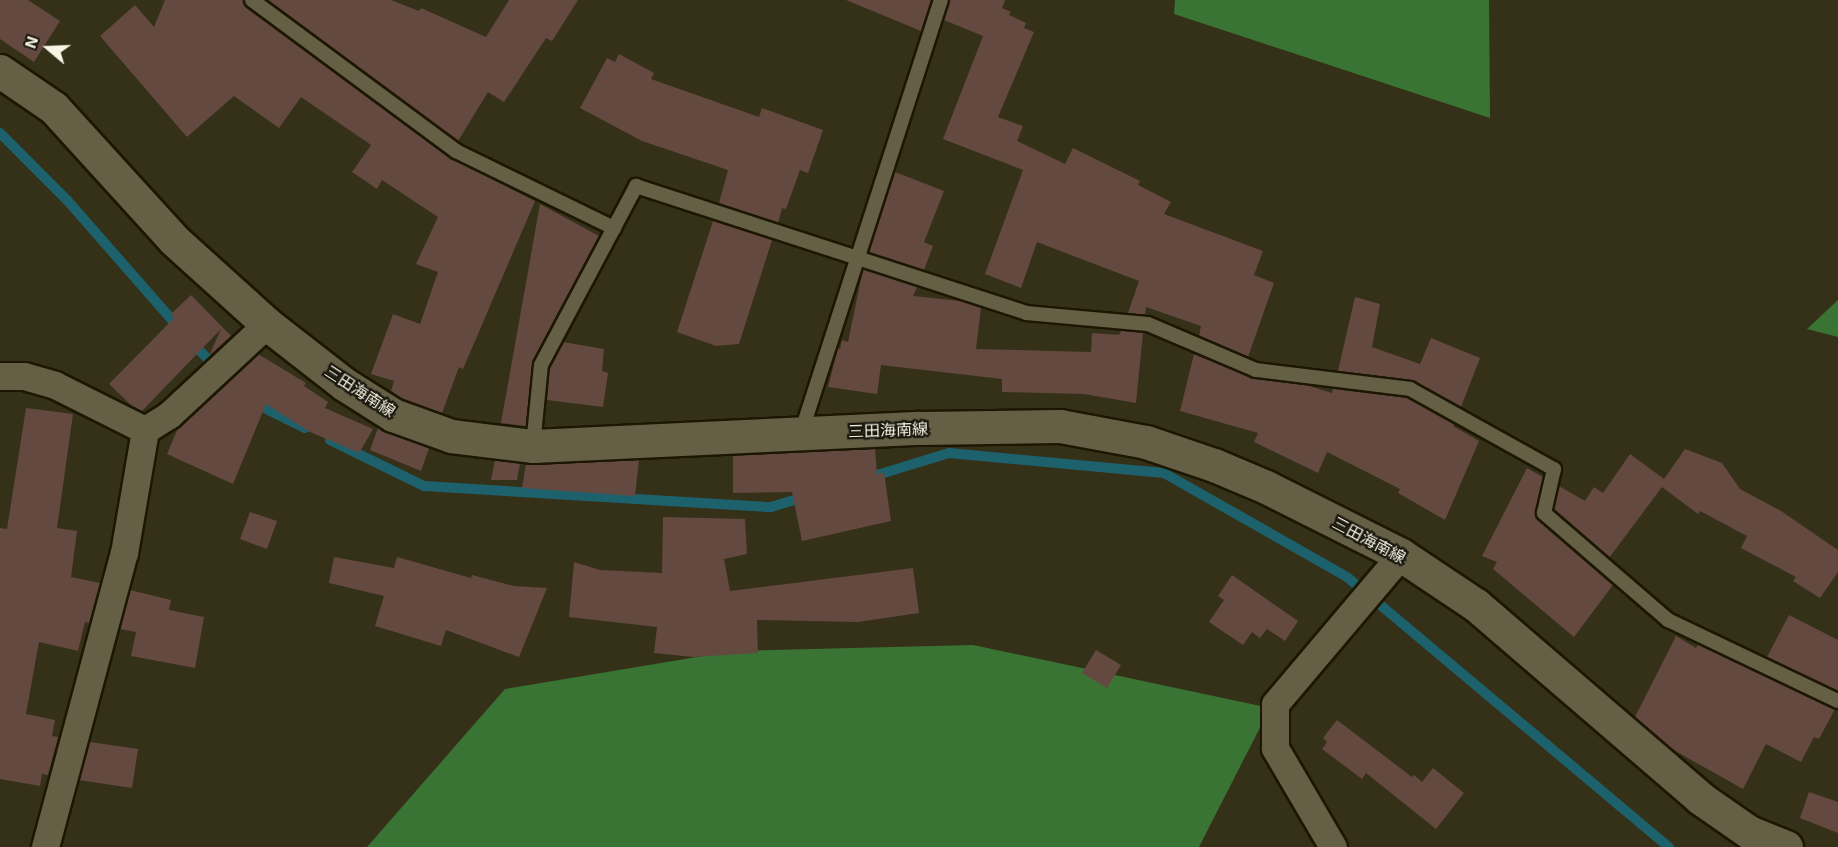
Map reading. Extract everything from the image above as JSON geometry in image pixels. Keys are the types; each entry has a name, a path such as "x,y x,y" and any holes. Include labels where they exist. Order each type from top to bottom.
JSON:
{"main road":[{"name":"三田海南線","path":"0,71 54,108 174,240 267,324 345,384 393,415 450,436 533,446 801,433 1060,426 1146,442 1214,465 1266,487 1401,555 1476,605 1700,798 1749,832 1786,847"}],"street":[{"path":"45,847 124,553 145,430 169,415 267,324"},
{"path":"0,376 24,376 55,386 145,430"},
{"path":"1333,847 1275,748 1275,704 1401,555"}],"lane":[{"path":"252,0 456,151 614,228"},
{"path":"801,433 941,0"},
{"path":"533,446 541,365 636,186 1026,313 1148,324 1256,370 1410,389 1554,469 1544,513 1668,620 1838,701"}],"green space":[{"path":"1175,0 1489,0 1490,118 1174,14"},
{"path":"1838,300 1838,337 1807,329"},
{"path":"973,645 1270,708 1199,847 367,847 505,689 733,651"}],"building":[{"path":"0,0 28,0 60,21 34,62 0,39"},
{"path":"165,0 243,0 247,7 451,158 535,201 463,369 459,367 442,413 401,398 391,391 394,381 371,374 393,314 420,324 438,272 416,264 438,217 382,180 377,189 352,172 371,145 301,97 279,128 234,96 187,137 100,36 135,5 154,27"},
{"path":"267,0 391,0 419,11 421,8 486,37 509,0 578,0 552,41 546,38 504,102 488,92 458,141"},
{"path":"846,0 932,0 921,31"},
{"path":"950,0 1005,0 1002,8 1011,12 1009,15 1026,23 1024,28 1034,32 998,117 1023,126 1017,141 1065,164 1073,148 1140,181 1138,185 1171,202 1164,214 1263,251 1254,275 1274,283 1248,357 1199,336 1201,326 1146,307 1145,315 1128,313 1139,281 1037,242 1021,288 985,274 1023,170 943,139 983,36 944,20"},
{"path":"619,54 654,73 651,79 759,117 762,108 823,130 808,173 800,170 786,209 782,208 778,223 719,203 728,170 642,141 580,108 607,58 615,62"},
{"path":"895,172 944,191 924,242 933,246 924,270 869,252"},
{"path":"540,204 599,236 533,361 526,426 501,423"},
{"path":"713,221 772,240 739,344 716,346 677,332"},
{"path":"863,269 917,287 913,296 961,301 981,308 976,349 1091,352 1092,333 1119,335 1121,331 1143,333 1136,403 1084,394 1002,392 1002,379 881,365 877,394 828,387 838,348 840,349 842,340 848,342"},
{"path":"191,295 231,336 209,356 221,329 142,411 131,405 109,384 174,318 171,314"},
{"path":"1355,297 1380,304 1372,347 1420,364 1431,338 1480,358 1461,407 1412,380 1338,371"},
{"path":"563,342 604,349 602,371 608,373 603,407 547,400 550,368"},
{"path":"258,354 306,383 304,386 328,402 325,408 373,429 359,453 308,431 266,404 233,484 167,454 178,428"},
{"path":"1194,354 1255,379 1306,385 1332,393 1333,389 1407,398 1454,424 1453,426 1479,441 1445,520 1398,493 1400,489 1327,452 1318,473 1254,442 1258,433 1180,411"},
{"path":"26,408 73,414 57,528 77,531 71,577 100,583 89,623 85,622 78,651 39,642 26,714 55,720 52,736 58,737 48,775 42,774 40,786 0,779 0,528 7,529"},
{"path":"378,428 429,448 421,471 370,450"},
{"path":"875,449 877,475 884,472 891,521 802,541 792,492 733,493 733,456"},
{"path":"1685,449 1722,463 1740,489 1781,511 1838,550 1838,572 1820,598 1793,581 1796,577 1741,548 1747,536 1700,511 1698,514 1662,487 1609,558 1554,510 1559,486 1585,501 1594,487 1603,493 1630,454 1664,479"},
{"path":"495,460 520,463 517,480 491,480"},
{"path":"639,460 635,496 522,488 526,464"},
{"path":"1527,468 1543,477 1535,511 1538,519 1613,585 1574,637 1493,569 1497,562 1482,556"},
{"path":"250,512 277,521 267,549 240,539"},
{"path":"663,517 745,519 747,554 724,559 730,591 913,568 919,613 858,622 757,620 758,653 693,657 654,653 657,627 569,617 574,562 600,570 662,573"},
{"path":"334,557 394,568 397,557 471,578 472,575 514,586 547,588 519,657 446,630 441,646 375,626 384,596 329,583"},
{"path":"1232,575 1298,621 1285,641 1267,629 1260,638 1252,632 1243,645 1209,622 1224,600 1218,596"},
{"path":"130,590 171,600 169,610 204,617 195,668 131,656 136,632 120,629"},
{"path":"1789,615 1838,640 1838,691 1767,657"},
{"path":"1676,636 1696,648 1698,644 1835,709 1819,739 1814,737 1801,762 1766,744 1743,789 1670,748 1635,717"},
{"path":"1096,650 1121,665 1107,688 1082,673"},
{"path":"1337,720 1412,777 1414,775 1422,782 1433,768 1464,793 1436,829 1366,773 1362,779 1322,749 1327,742 1323,738"},
{"path":"90,742 138,749 132,788 79,780"},
{"path":"1809,792 1838,802 1838,833 1800,818"}],"waterway":[{"path":"0,133 67,200 180,329"},
{"path":"190,341 238,389"},
{"path":"252,402 305,428"},
{"path":"330,440 424,486 771,507 806,496"},
{"path":"864,479 949,453 1164,473 1347,577 1669,847"}]}
